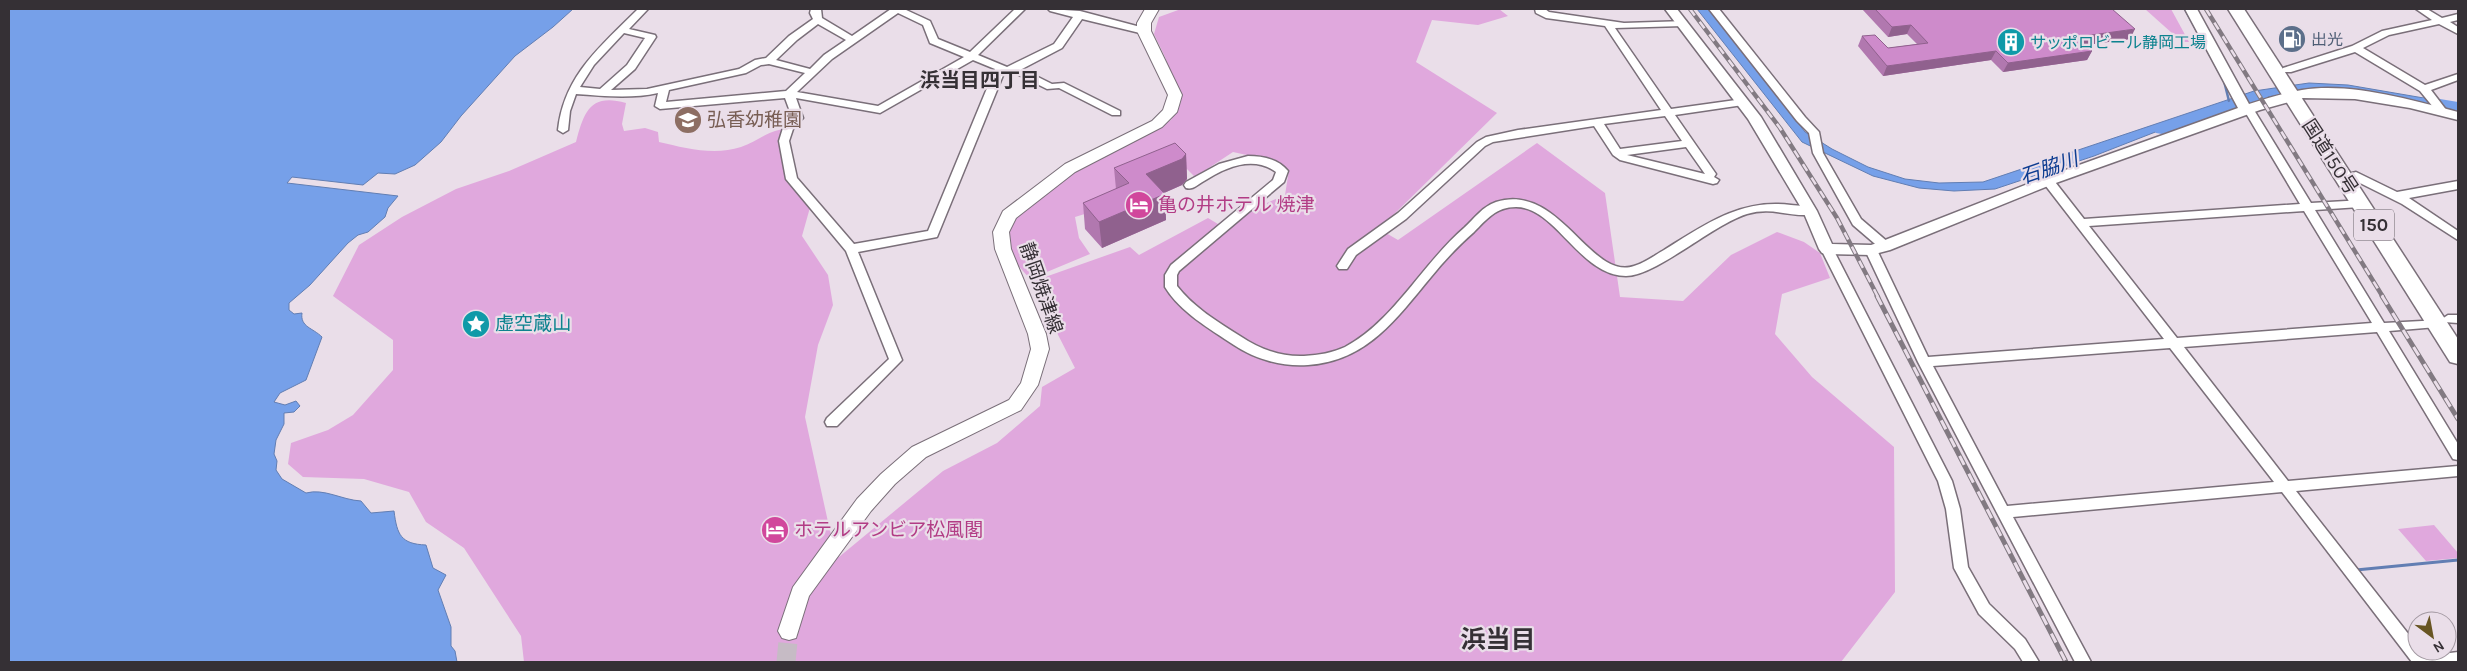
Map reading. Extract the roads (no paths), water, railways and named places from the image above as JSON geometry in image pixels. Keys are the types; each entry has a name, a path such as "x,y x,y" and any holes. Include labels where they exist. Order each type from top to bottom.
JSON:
{"highway":[{"name":"国道150号","path":"2236,9 2356,176 2458,336"},
{"name":"国道150号","path":"2247,9 2360,203 2448,320 2458,356"}],"main road":[{"path":"1144,31 1144,24 1152,9"},
{"name":"静岡焼津線","path":"789,631 800,594 864,505 888,479 919,452 1015,405 1029,385 1040,349 1037,334 1003,249 1001,232 1009,215 1070,168 1157,124 1167,117 1174,106 1175,95 1144,31"}],"street":[{"path":"563,130 565,108 580,76 643,9"},
{"path":"816,9 815,14 818,20 853,40"},
{"path":"789,94 811,72 897,9 927,22 934,41 1001,68 1014,69 1051,86 1060,85 1116,112"},
{"path":"665,87 660,106 789,94 880,110 971,57 1020,9"},
{"path":"1053,9 1144,31"},
{"path":"1540,9 1539,11 1546,15 1624,26 1682,23"},
{"path":"1671,9 1754,117 1810,211 1827,249 1945,481 1953,509 1961,568 1984,609 2020,644 2031,662"},
{"path":"1714,9 1801,119 1814,132 1818,153 1857,222 1878,248 1924,362 2083,662"},
{"path":"2191,9 2248,111 2308,206 2458,455"},
{"path":"2421,9 2458,31"},
{"path":"1014,69 1058,46 1080,14"},
{"path":"1827,249 1878,248 2048,181 2248,111 2293,88 2356,48 2386,33 2458,17"},
{"path":"769,61 793,38 818,20"},
{"path":"1597,122 1617,153 1624,158 1712,177 1608,24"},
{"path":"603,93 605,89 631,67 651,37 623,30"},
{"path":"2356,48 2428,93 2442,111"},
{"path":"573,90 603,93 647,92 742,71 759,62 769,61 811,72"},
{"path":"851,249 933,234 1001,68"},
{"path":"2428,93 2458,77"},
{"path":"2293,88 2355,95 2442,111 2458,116"},
{"path":"789,94 798,118 788,128 784,141 792,179 851,249 896,360 832,422"},
{"path":"1343,266 1352,252 1402,216 1490,139 1743,102"},
{"path":"1617,153 1689,143"},
{"path":"1190,185 1208,173 1232,163 1247,160 1269,162 1282,171 1278,182 1175,268 1170,276 1171,287 1182,299 1244,346 1275,359 1311,362 1327,360 1346,352 1373,333 1400,308 1461,236 1500,205 1524,203 1536,208 1599,262 1609,268 1627,272 1649,264 1711,226 1752,209 1764,207 1810,211"},
{"path":"2356,176 2426,214 2458,236"},
{"path":"2048,181 2421,662"},
{"path":"2395,196 2458,185"},
{"path":"2082,223 2360,203"},
{"path":"1924,362 2380,327 2448,320"},
{"path":"2002,512 2458,472"},
{"path":"2428,662 2458,660"}],"water":[{"path":"9,9 573,9 515,56 461,116 441,142 415,165 395,174 378,173 363,185 292,177 287,183 398,196 388,208 385,217 368,232 358,235 348,243 310,285 289,303 289,310 294,314 302,313 305,324 322,337 306,380 280,393 274,402 285,405 296,401 300,406 294,412 284,413 284,424 276,440 274,454 277,461 276,470 282,479 306,493 320,492 361,501 371,513 394,511 397,526 402,537 411,543 426,545 433,568 446,575 438,590 451,627 451,646 455,651 457,662 9,662"},
{"path":"1697,9 1709,9 1805,132 1832,149 1868,167 1905,179 1939,183 1983,182 2254,91 2309,83 2348,85 2447,102 2458,108 2373,94 2319,88 2227,104 2094,156 1995,189 1954,191 1919,188 1873,176 1802,142"}],"waterway":[{"path":"2185,9 2224,81 2230,105"},
{"name":"石脇川","path":"2162,129 2260,97"},
{"name":"石脇川","path":"2428,102 2458,107"},
{"path":"2356,570 2458,560"}],"tunnel":[{"path":"786,662 789,631"}],"railway":[{"path":"1690,9 1780,128 1837,218 1878,297"},
{"path":"2206,9 2383,297"},
{"path":"1877,296 2066,662"},
{"path":"2382,296 2458,419"}],"place":[{"name":"出光","path":"2292,39"},
{"name":"サッポロビール静岡工場","path":"2011,42"},
{"name":"弘香幼稚園","path":"688,120"},
{"name":"亀の井ホテル 焼津","path":"1139,205"},
{"name":"虚空蔵山","path":"476,324"},
{"name":"ホテルアンビア松風閣","path":"775,530"}],"district":[{"name":"浜当目四丁目","path":"980,80"},
{"name":"浜当目","path":"1498,639"}]}
